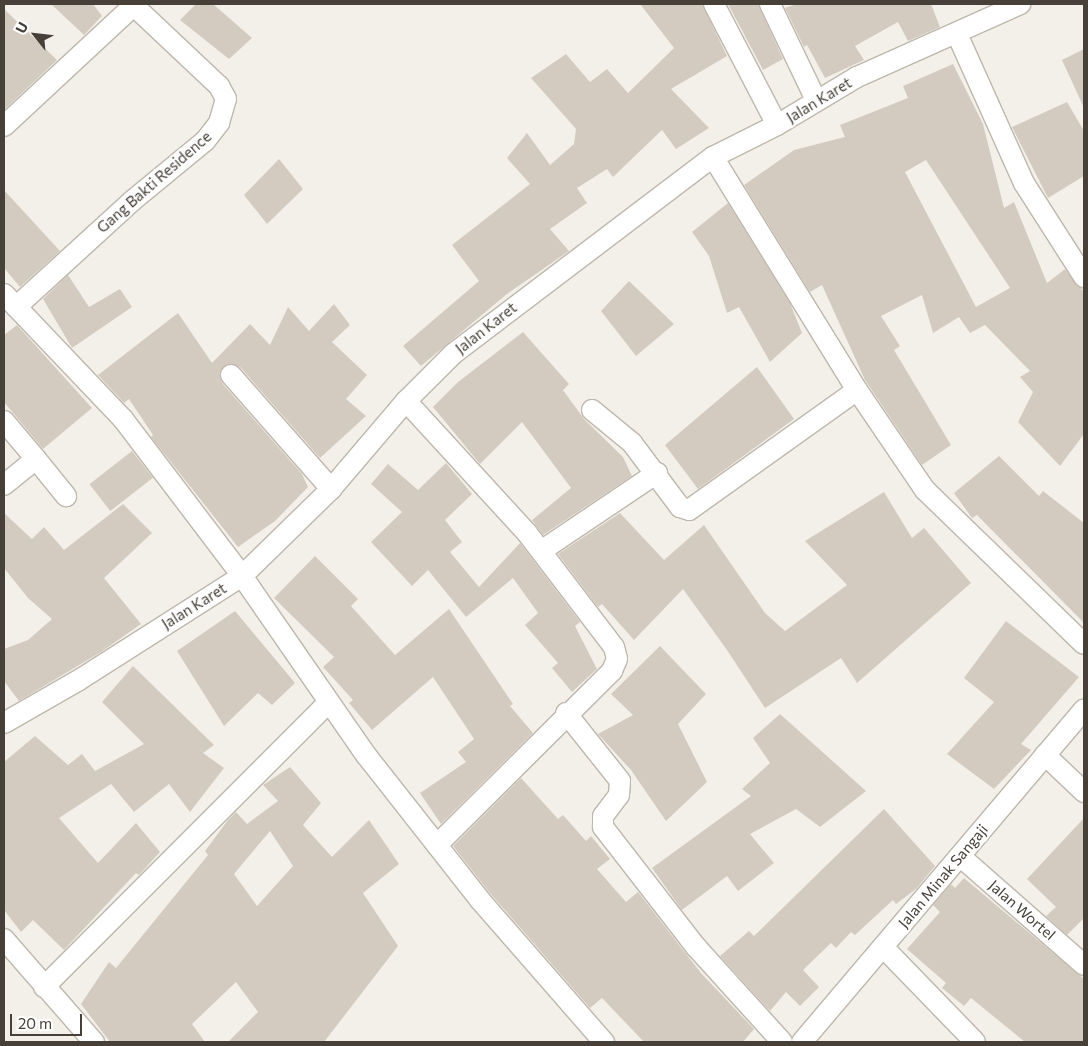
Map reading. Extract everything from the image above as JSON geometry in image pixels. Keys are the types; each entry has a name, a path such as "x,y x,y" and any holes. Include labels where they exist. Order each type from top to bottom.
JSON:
{"street":[{"path":"714,4 777,125"},
{"path":"770,4 816,100"},
{"name":"Jalan Karet","path":"4,722 79,680 242,576 331,489 406,401 452,354 713,157 777,125 857,77 957,34 1020,4"},
{"path":"4,126 132,5"},
{"name":"Gang Bakti Residence","path":"10,301 205,141 220,123 226,99 218,86 132,5"},
{"path":"957,34 1024,183 1084,277"},
{"path":"713,157 857,390 925,490 1084,644"},
{"path":"10,301 123,419 242,576 328,703 437,845 604,1042"},
{"path":"231,375 331,489"},
{"path":"592,410 632,443 657,473 680,508 689,510 857,390"},
{"path":"406,401 541,551 614,647 617,659 612,671 566,713 437,845"},
{"path":"4,421 66,496"},
{"path":"4,485 36,459"},
{"path":"541,551 657,473"},
{"path":"44,987 328,703"},
{"name":"Jalan Minak Sangaji","path":"802,1042 1084,709"},
{"path":"566,713 620,781 619,795 603,816 603,828 696,947 782,1042"},
{"path":"1045,755 1084,792"},
{"name":"Jalan Wortel","path":"960,856 1084,965"},
{"path":"4,939 94,1042"},
{"path":"883,947 975,1042"}],"building":[{"path":"51,4 93,4 102,16 84,35"},
{"path":"196,4 213,4 252,38 229,59 180,20"},
{"path":"640,4 702,4 727,56 671,89 709,128 676,149 662,130 613,177 607,169 577,188 587,203 550,229 569,251 507,294 421,366 403,346 479,281 452,245 530,184 507,158 527,133 550,165 574,144 576,129 531,78 566,54 590,82 607,69 628,93 674,48"},
{"path":"728,4 758,4 783,59 763,70"},
{"path":"797,4 931,4 940,27 908,41 898,22 855,46 864,60 825,78 807,45 804,47 785,8"},
{"path":"4,9 57,60 4,110"},
{"path":"1084,49 1084,108 1062,60"},
{"path":"953,64 983,124 1004,208 1014,202 1047,283 1065,269 1084,292 1084,434 1060,466 1018,422 1033,392 1020,377 1030,371 985,325 970,333 959,317 933,333 922,295 881,316 900,346 894,350 951,445 922,465 865,380 822,285 810,292 744,185 794,150 845,137 840,125 908,98 903,86","holes":["926,160 1010,288 976,307 905,172"]},
{"path":"1067,102 1084,131 1084,176 1048,198 1012,127"},
{"path":"279,159 303,189 267,224 244,195"},
{"path":"4,190 60,251 20,287 4,268"},
{"path":"728,203 790,303 802,333 770,362 739,307 727,313 709,256 692,232"},
{"path":"68,275 89,307 120,289 132,307 72,348 43,299"},
{"path":"629,281 674,324 636,356 601,311"},
{"path":"334,304 350,325 332,342 367,375 346,399 366,416 320,458 240,367 228,364 220,371 222,383 302,474 308,487 275,521 238,547 151,437 153,435 129,399 124,403 98,375 178,313 212,363 250,324 270,345 288,307 309,331"},
{"path":"17,325 92,408 43,449 4,402 4,335"},
{"path":"523,332 569,384 563,390 584,419 623,457 632,476 543,535 532,520 571,488 522,422 480,464 433,407 458,382"},
{"path":"757,367 794,419 698,489 665,445"},
{"path":"132,451 153,478 110,511 89,484"},
{"path":"999,456 1039,496 1043,491 1084,523 1084,623 977,515 972,518 954,493"},
{"path":"446,463 472,494 445,520 462,542 450,552 479,587 520,543 580,622 575,626 597,669 572,692 552,668 558,663 525,625 538,613 513,578 466,617 428,570 412,586 371,542 402,512 371,484 388,464 418,490"},
{"path":"884,492 912,538 924,528 971,583 857,683 841,658 765,708 727,650 683,589 634,640 602,604 598,607 558,554 620,513 664,560 704,525 765,613 785,631 847,585 805,541"},
{"path":"123,504 152,533 104,578 141,624 101,652 19,701 4,681 4,649 28,640 52,619 28,598 4,568 4,513 32,539 44,527 64,550"},
{"path":"315,556 358,599 351,606 395,655 449,609 513,704 510,706 533,733 441,824 420,793 466,762 458,752 474,739 433,677 372,730 349,703 353,700 323,667 334,657 274,598"},
{"path":"235,611 295,683 272,705 258,693 224,726 177,651"},
{"path":"1006,621 1079,677 1021,744 1031,750 994,789 947,754 994,702 964,678"},
{"path":"660,646 706,694 678,724 707,782 666,821 631,770 598,734 633,715 611,694"},
{"path":"133,666 214,745 203,753 224,768 190,812 169,784 134,812 111,784 59,818 98,863 136,823 160,852 139,875 136,873 64,950 33,920 21,932 4,910 4,762 35,736 68,765 82,754 95,771 144,744 102,702"},
{"path":"780,714 866,791 820,827 796,809 750,834 774,863 738,891 727,876 682,910 652,868 751,796 742,789 770,763 753,738"},
{"path":"290,767 321,803 303,825 332,857 369,820 399,864 363,893 398,946 324,1042 228,1042 258,1012 236,982 192,1024 205,1042 110,1042 81,1004 109,962 116,968 208,855 205,851 228,820 236,812 247,824 278,801 263,785","holes":["270,831 293,866 257,906 234,874"]},
{"path":"521,778 558,819 563,815 586,841 591,836 610,859 597,869 626,902 638,892 701,973 754,1029 743,1042 644,1042 602,998 590,1008 489,892 453,846"},
{"path":"884,809 935,866 916,889 896,904 893,900 855,935 851,932 836,948 831,943 803,970 819,987 800,1006 786,992 770,1011 720,956 749,931 754,936"},
{"path":"1084,818 1084,918 1067,935 1046,916 1056,907 1027,879"},
{"path":"964,878 1084,979 1084,1042 1025,1042 971,998 964,1006 942,988 946,983 907,949 940,912 933,905 951,884 955,888"}]}
